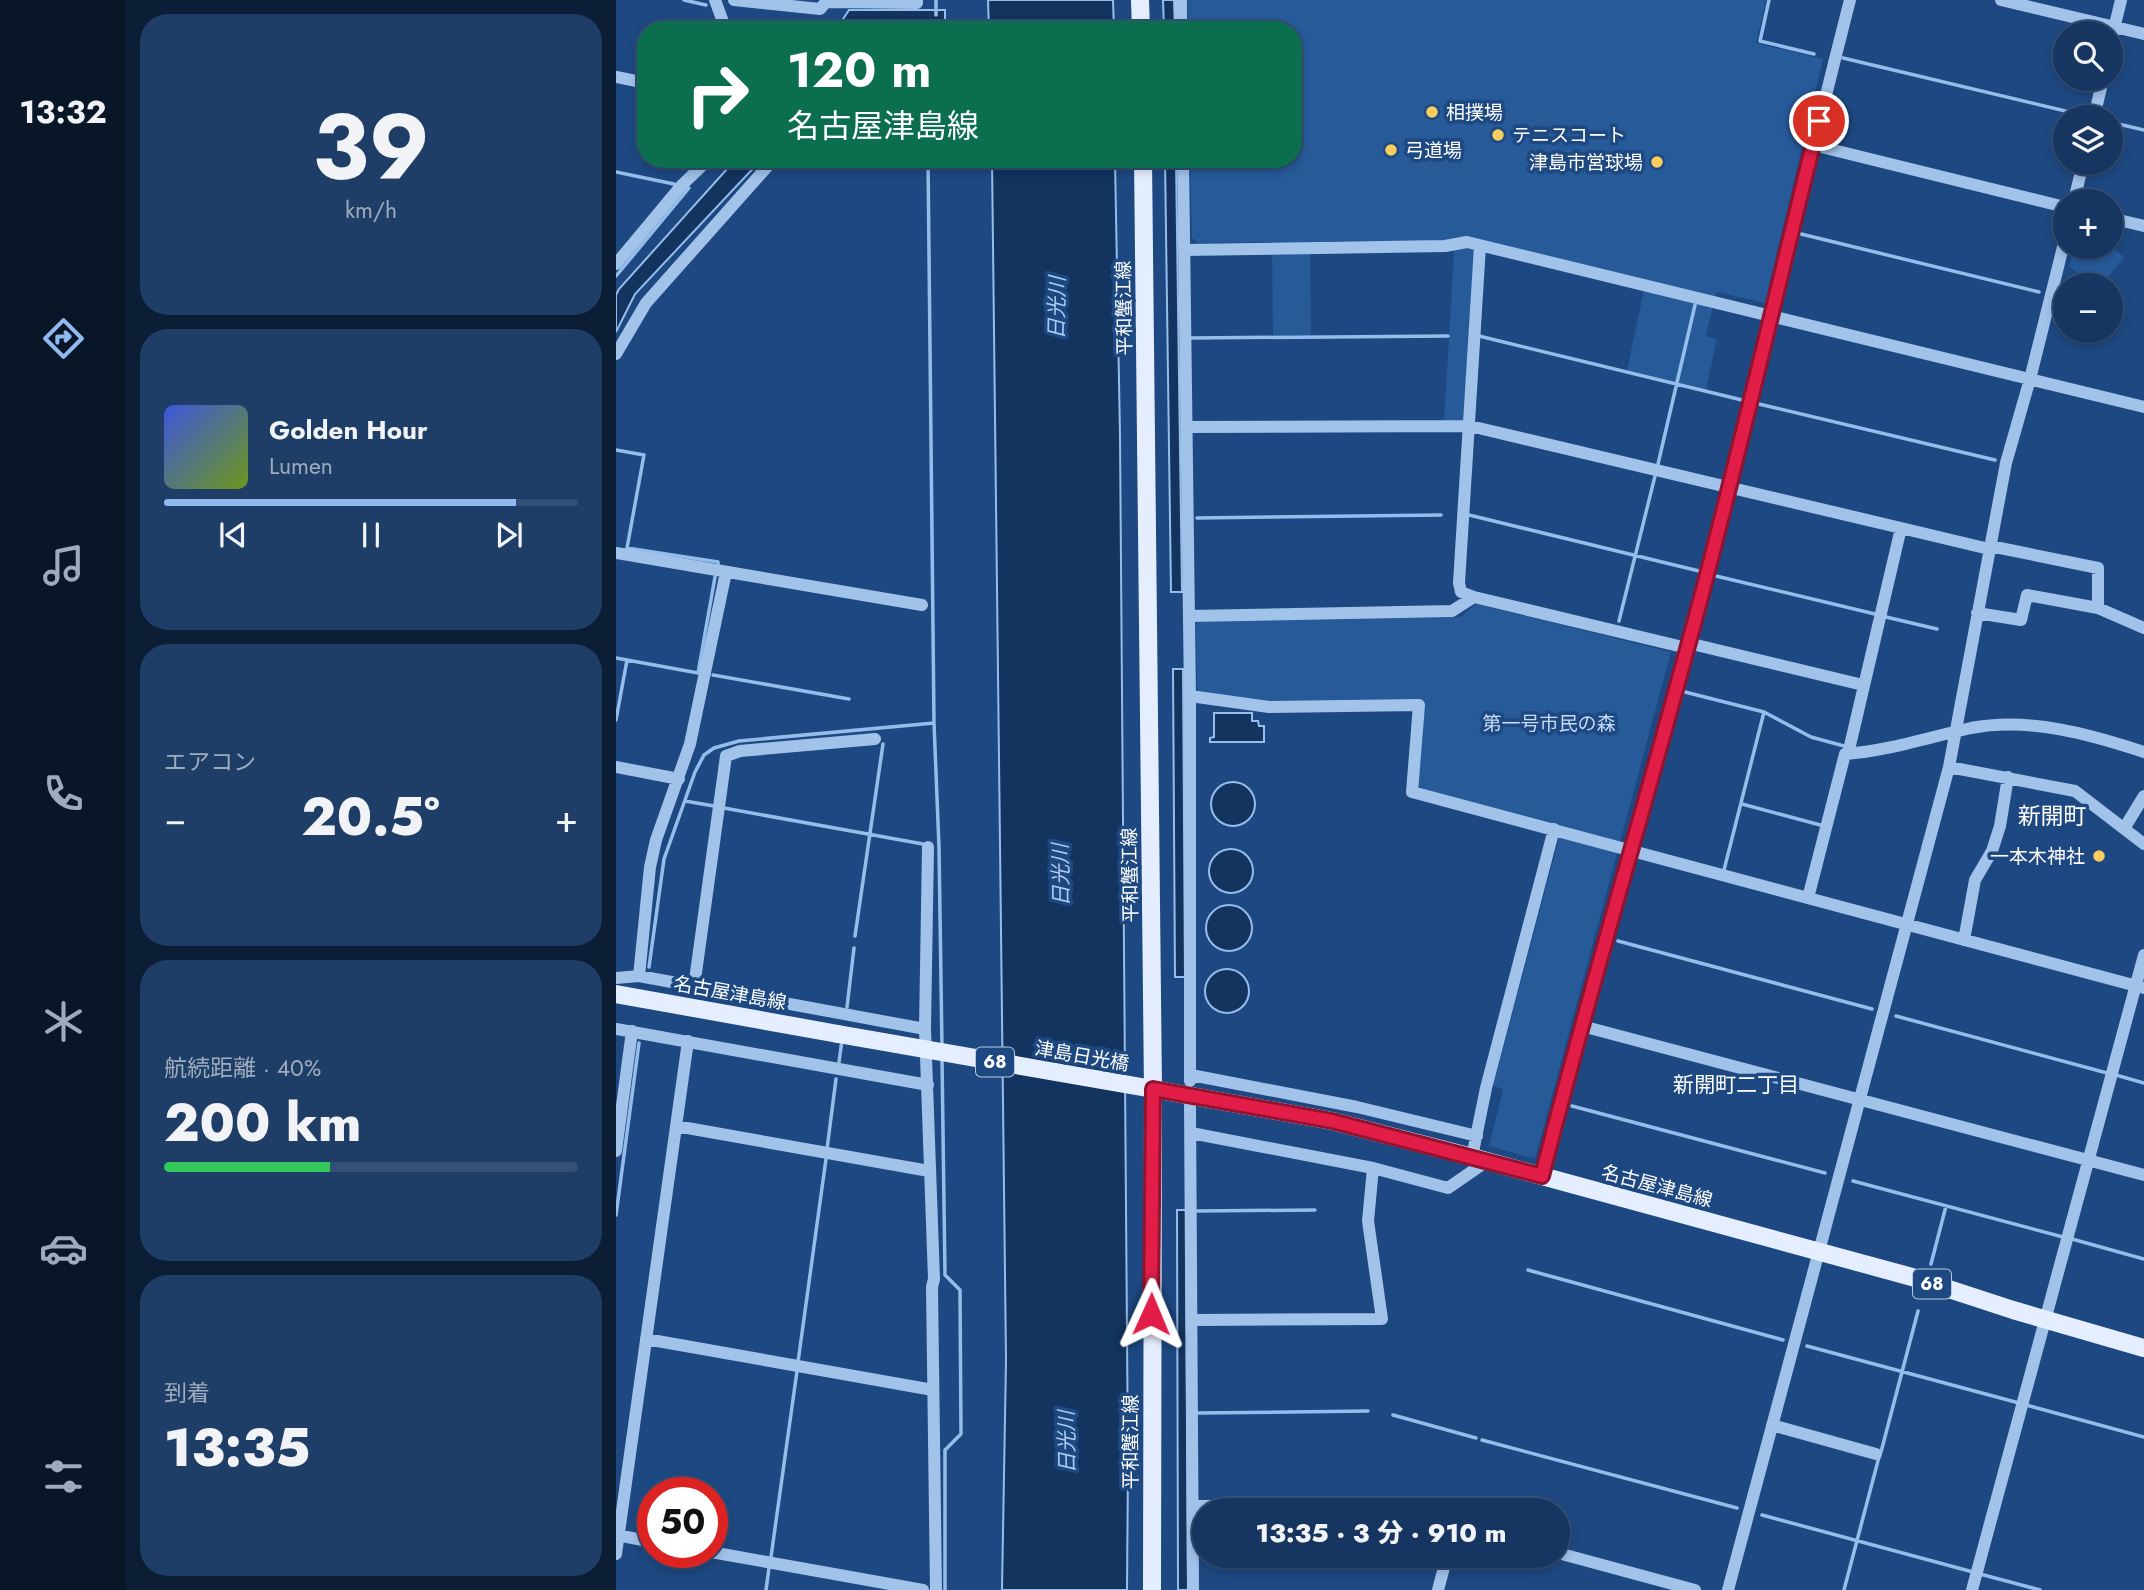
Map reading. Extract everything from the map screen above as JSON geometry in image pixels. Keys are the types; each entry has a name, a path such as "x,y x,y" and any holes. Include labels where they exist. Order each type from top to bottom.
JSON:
{"main road":[{"path":"1140,0 1141,21"},
{"name":"平和蟹江線","path":"1143,168 1153,1089 1152,1590"},
{"name":"名古屋津島線","path":"616,994 838,1034"},
{"name":"津島日光橋","path":"838,1034 1153,1089"},
{"name":"名古屋津島線","path":"1153,1089 1332,1121 1479,1159 1912,1277 2144,1348"}],"street":[{"path":"715,0 723,21"},
{"path":"734,0 820,9 826,1 917,3 917,0"},
{"path":"1181,0 1181,21"},
{"path":"1542,1176 1606,933 1633,851 1688,645 1850,0"},
{"path":"2001,0 2090,21"},
{"path":"2116,21 2121,0"},
{"path":"2123,29 2144,34"},
{"path":"616,77 637,81"},
{"path":"1813,145 2053,204"},
{"path":"616,264 681,186 700,168"},
{"path":"616,354 646,303 766,168"},
{"path":"1183,168 1190,696 1190,1078 1357,1107 1477,1136"},
{"path":"2123,221 2144,226"},
{"path":"1184,250 1445,246 1467,242 2144,407"},
{"path":"1480,246 1459,583 1461,592 1863,685"},
{"path":"1728,1590 1949,767 2006,463 2060,259"},
{"path":"1186,427 1470,426 1901,528 2098,568 2098,608"},
{"path":"1848,754 1901,528"},
{"path":"616,553 922,605"},
{"path":"639,976 650,867 656,840 690,744 726,572"},
{"path":"1977,613 2021,620 2027,595 2098,608 2144,628"},
{"path":"1189,616 1452,611 1474,597"},
{"path":"1190,696 1269,707 1419,705 1412,792 2140,987"},
{"path":"1808,898 1845,754 1865,753 1997,725 2046,726 2144,752"},
{"path":"694,986 726,756 740,751 875,739"},
{"path":"616,767 679,779"},
{"path":"1949,767 2075,791 2144,844"},
{"path":"1964,940 1975,880 1992,851 2000,826 2008,777"},
{"path":"2125,827 2144,796"},
{"path":"1191,1133 1373,1168 1448,1188 1479,1159 1477,1136 1486,1088 1554,829"},
{"path":"928,847 925,1029 933,1279 936,1590"},
{"path":"1972,1590 2088,1160 2140,987 2144,955"},
{"path":"616,978 639,976 925,1029"},
{"path":"1582,1026 2144,1175"},
{"path":"616,1029 928,1085"},
{"path":"616,1151 632,1031"},
{"path":"616,1554 688,1041"},
{"path":"1190,1105 1194,1498"},
{"path":"676,1126 929,1171"},
{"path":"1193,1320 1382,1319 1368,1221 1373,1168"},
{"path":"646,1339 933,1390"},
{"path":"1772,1425 1876,1454"},
{"path":"617,1535 637,1539"},
{"path":"728,1555 923,1590"},
{"path":"1570,1556 1695,1590"},
{"path":"1193,1568 1193,1590"},
{"path":"1438,1590 1444,1568"}],"green space":[{"path":"1188,0 1766,0 1756,43 1823,59 1765,303 1716,292 1706,336 1717,339 1706,390 1627,370 1646,281 1487,242 1465,421 1444,421 1454,252 1450,241 1326,241 1310,253 1311,336 1273,337 1272,242 1198,243 1192,238 1190,168 1302,168 1302,21 1188,21"},
{"path":"2071,259 2122,259 2111,273 2078,273 2069,266"},
{"name":"第一号市民の森","path":"1476,604 1671,652 1535,1159 1489,1146 1503,1089 1493,1086 1562,827 1417,788 1415,783 1424,701 1284,704 1197,693 1196,623 1200,620 1461,617"}],"water":[{"path":"988,0 1113,0 1114,21 989,21"},
{"path":"1163,0 1174,0 1175,21 1164,21"},
{"path":"849,10 945,10 943,21 842,21"},
{"path":"728,168 754,168 635,294 616,332 616,295"},
{"name":"日光川","path":"992,168 1115,168 1120,436 1127,1590 1002,1590 1006,1360"},
{"path":"1165,168 1176,168 1182,592 1171,592"},
{"path":"1173,669 1183,669 1185,977 1175,977"},
{"path":"1214,713 1252,713 1252,721 1258,721 1259,726 1264,726 1264,742 1210,742 1210,738 1214,737"},
{"path":"1233,782 1249,788 1255,804 1249,820 1233,826 1217,820 1211,804 1217,788"},
{"path":"1231,849 1240,850 1247,855 1252,862 1252,880 1247,887 1240,892 1231,893 1222,892 1215,887 1210,880 1209,871 1210,862 1215,855 1222,850"},
{"path":"1229,905 1245,912 1252,928 1245,944 1229,951 1213,944 1206,928 1213,912"},
{"path":"1227,969 1243,975 1249,991 1243,1007 1227,1013 1211,1007 1205,991 1211,975"},
{"path":"1177,1210 1186,1210 1188,1590 1178,1590"}],"waterway":[{"path":"684,0 706,5"},
{"path":"936,0 936,15"},
{"path":"1769,0 1760,41 1814,54"},
{"path":"1843,58 2053,108"},
{"path":"2123,125 2144,130"},
{"path":"928,168 934,723 942,1048"},
{"path":"616,172 674,184"},
{"path":"616,276 689,188"},
{"path":"1801,234 2039,292"},
{"path":"1658,464 1695,305"},
{"path":"1190,338 1448,336"},
{"path":"1479,336 1742,400"},
{"path":"1759,404 1995,460"},
{"path":"616,450 644,455 627,548 718,562 718,565"},
{"path":"1619,621 1655,476"},
{"path":"1197,518 1441,515"},
{"path":"1469,515 1699,571"},
{"path":"1716,576 1875,614"},
{"path":"616,720 627,660 698,673 715,577"},
{"path":"1886,617 1937,629"},
{"path":"616,658 627,660"},
{"path":"713,675 849,699"},
{"path":"1681,691 1764,712 1811,737 1844,746"},
{"path":"1724,870 1764,712"},
{"path":"649,967 664,859 695,772 704,755 714,748 739,741 934,723"},
{"path":"855,936 883,744"},
{"path":"685,801 714,806"},
{"path":"1742,804 1824,826"},
{"path":"724,808 923,844"},
{"path":"1618,941 1872,1009"},
{"path":"847,1007 854,948"},
{"path":"1896,1016 2107,1073"},
{"path":"839,1062 842,1040"},
{"path":"616,1215 639,1043"},
{"path":"942,1059 945,1275 960,1290 961,1434 945,1450 945,1590"},
{"path":"2116,1075 2144,1083"},
{"path":"827,1149 836,1079"},
{"path":"1572,1106 1825,1173"},
{"path":"798,1362 826,1159"},
{"path":"1853,1181 2063,1237"},
{"path":"1931,1264 1946,1206"},
{"path":"1197,1211 1315,1210"},
{"path":"2072,1239 2144,1259"},
{"path":"1528,1270 1783,1340"},
{"path":"1881,1452 1918,1311"},
{"path":"1807,1346 2019,1403"},
{"path":"771,1557 797,1371"},
{"path":"2026,1405 2144,1437"},
{"path":"1198,1413 1368,1411"},
{"path":"1393,1415 1476,1438"},
{"path":"1482,1440 1737,1508"},
{"path":"1844,1590 1879,1457"},
{"path":"1762,1515 1973,1572"},
{"path":"766,1590 769,1568"},
{"path":"1980,1574 2040,1590"}],"place":[{"name":"相撲場","path":"1432,112"},
{"name":"テニスコート","path":"1498,135"},
{"name":"弓道場","path":"1391,150"},
{"name":"津島市営球場","path":"1657,162"},
{"name":"一本木神社","path":"2099,856"}],"district":[{"name":"新開町","path":"2052,816"},
{"name":"新開町二丁目","path":"1736,1085"}],"route":[{"path":"1151,1314 1153,1089 1332,1121 1542,1176 1606,933 1633,851 1710,564 1819,121"}]}
